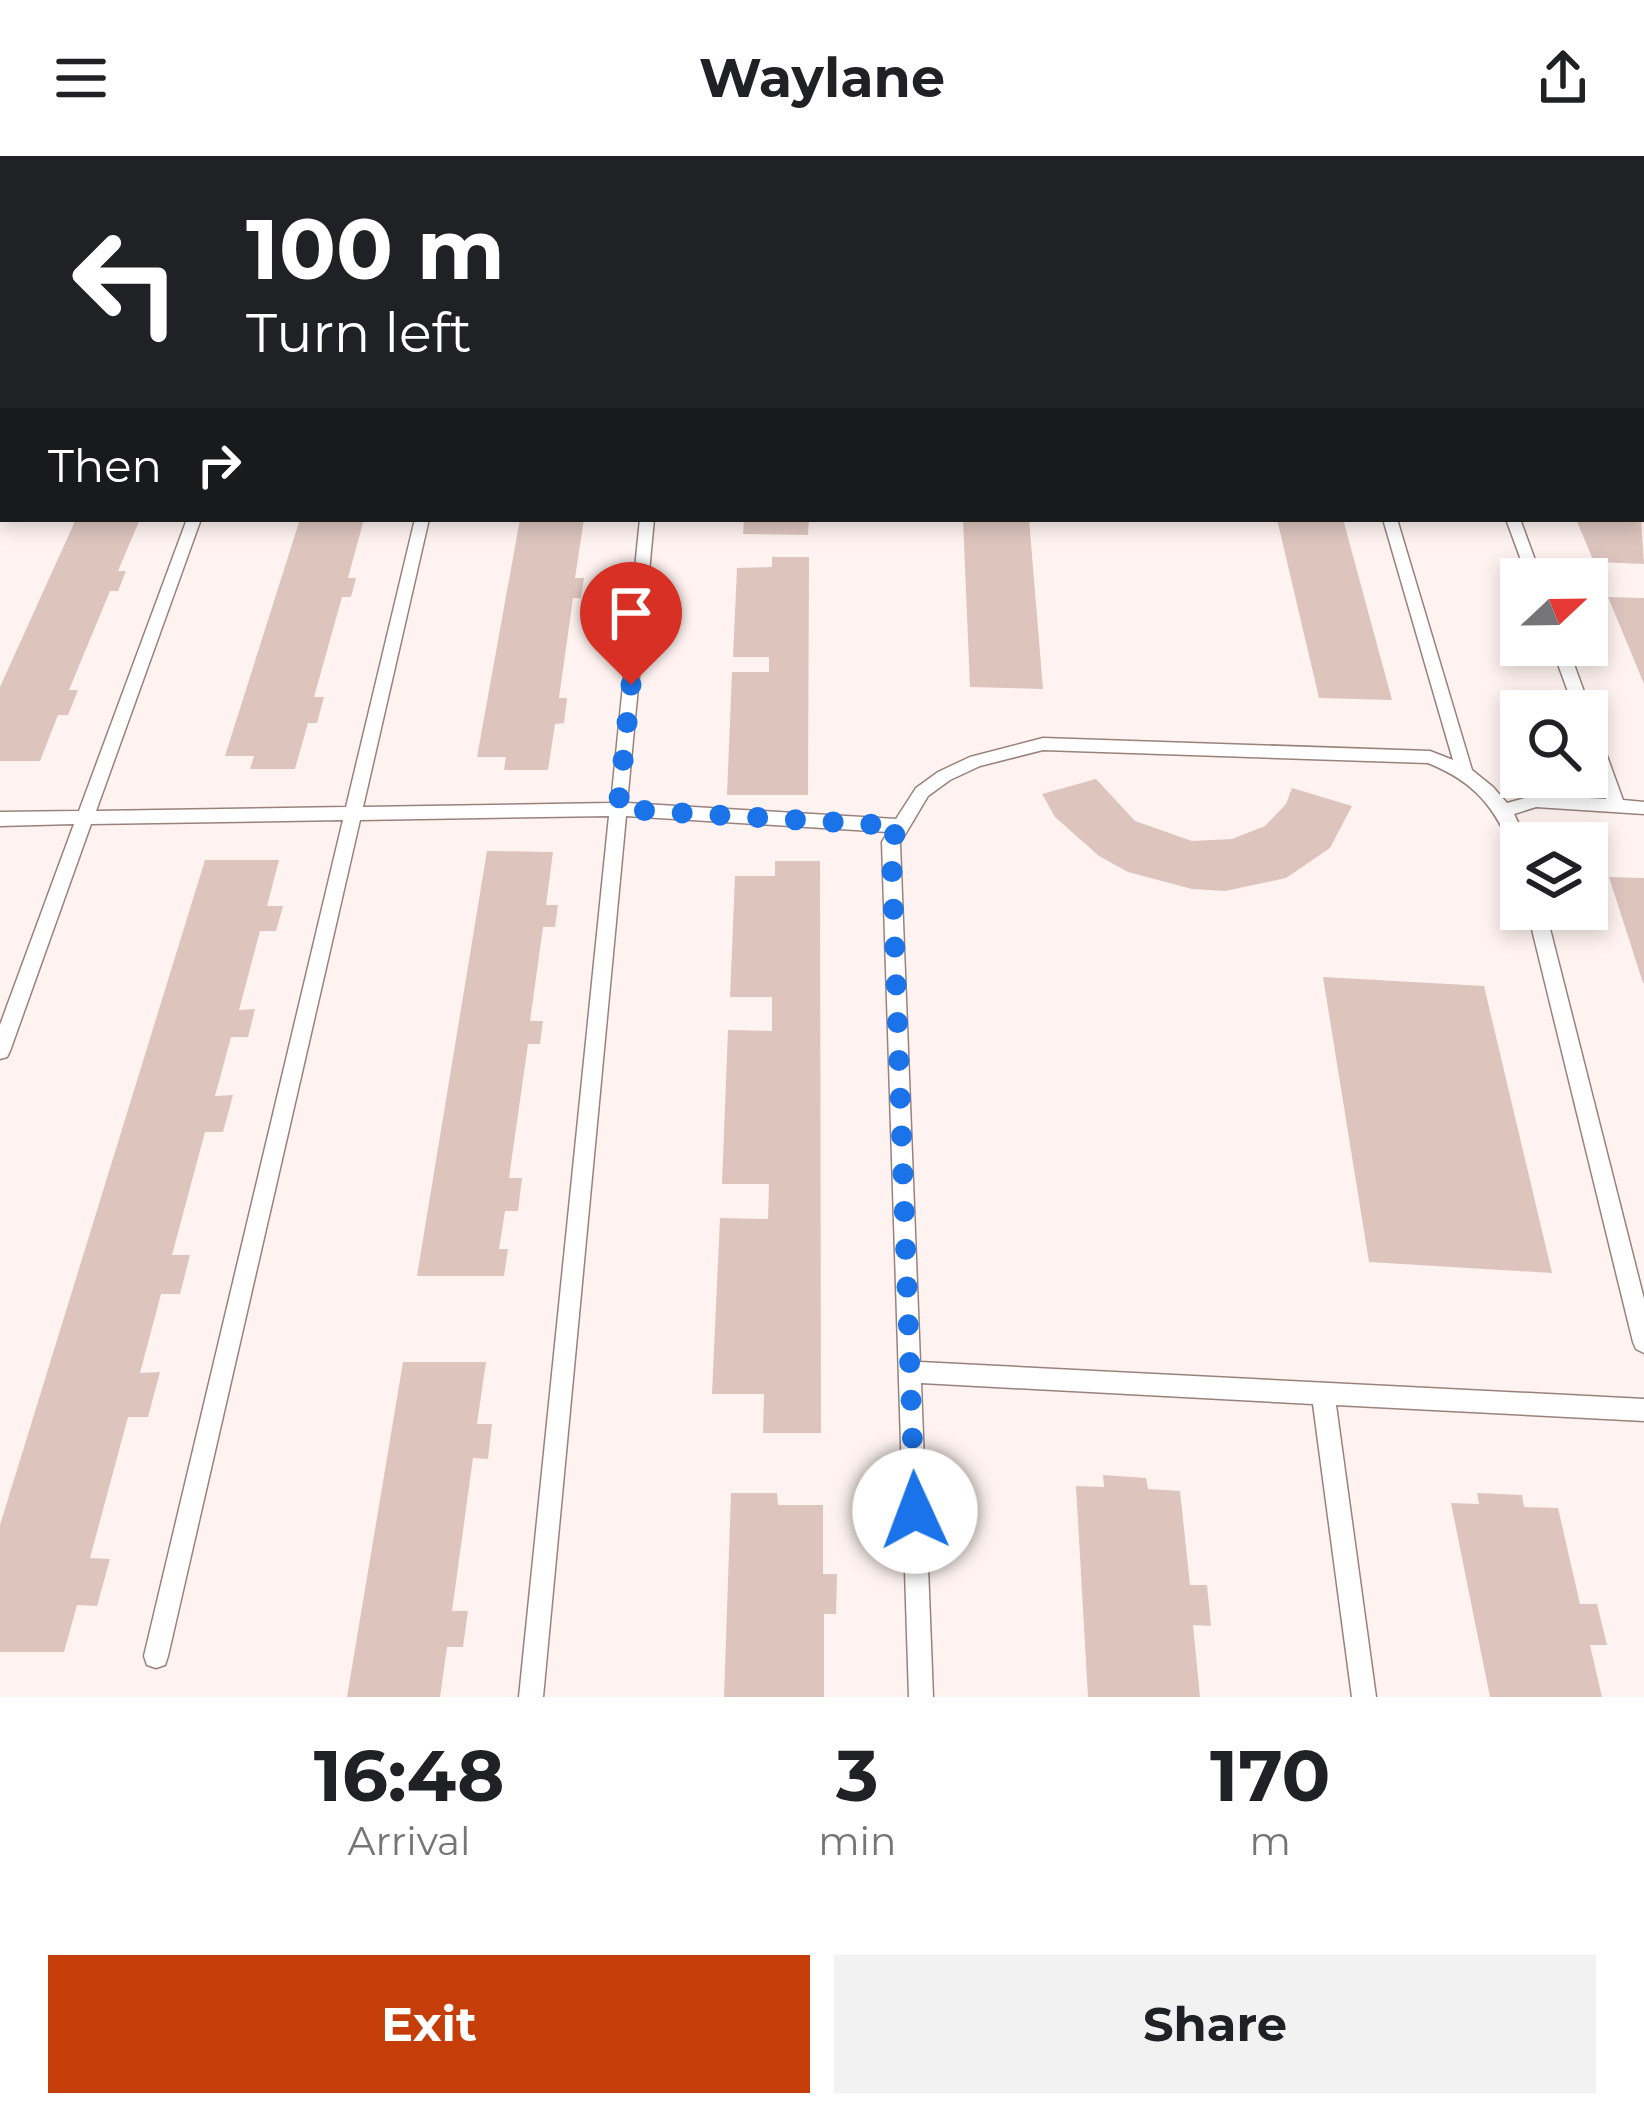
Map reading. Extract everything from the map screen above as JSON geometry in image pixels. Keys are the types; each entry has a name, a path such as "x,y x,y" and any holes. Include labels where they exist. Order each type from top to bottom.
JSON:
{"lane":[{"path":"0,1051 193,522"},
{"path":"156,1656 421,522"},
{"path":"530,1697 647,522"},
{"path":"1391,522 1464,770"},
{"path":"1514,522 1527,558"},
{"path":"921,1697 891,842 899,826 922,792 944,776 976,761 1043,744 1430,757 1464,770 1504,810 1509,822"},
{"path":"1608,781 1617,806"},
{"path":"1504,810 1535,801 1644,808"},
{"path":"0,819 618,809 899,826"},
{"path":"1541,930 1644,1342"},
{"path":"910,1372 1644,1410"},
{"path":"1323,1393 1364,1697"}],"building":[{"path":"75,522 139,522 118,571 126,571 118,591 110,591 69,690 78,690 68,715 58,715 40,761 0,761 0,687"},
{"path":"299,522 363,522 348,578 356,578 351,597 342,597 314,697 324,697 317,723 308,723 295,769 250,769 254,756 225,756"},
{"path":"519,522 584,522 575,578 584,578 581,598 573,598 559,698 567,698 564,723 555,724 548,770 504,770 506,757 477,757"},
{"path":"744,522 809,522 808,535 743,534"},
{"path":"963,522 1029,522 1043,689 970,687"},
{"path":"1278,522 1344,522 1392,700 1319,698"},
{"path":"1577,522 1641,522 1644,564 1592,558"},
{"path":"772,557 809,557 808,795 727,795 732,672 769,672 769,657 733,657 737,568 772,567"},
{"path":"1608,597 1644,598 1644,684"},
{"path":"1096,779 1135,821 1192,841 1232,839 1265,826 1286,804 1292,788 1352,806 1330,848 1286,878 1225,891 1192,889 1128,872 1099,856 1055,817 1042,794"},
{"path":"487,851 553,852 546,905 558,905 555,927 543,927 530,1021 543,1021 540,1044 528,1044 509,1178 522,1178 518,1211 505,1211 499,1249 508,1249 504,1276 417,1276"},
{"path":"205,860 279,860 267,906 283,906 276,931 260,931 239,1010 255,1009 248,1037 231,1037 215,1096 233,1095 223,1132 205,1132 172,1255 190,1255 180,1294 161,1294 140,1373 160,1372 148,1417 128,1417 90,1558 110,1559 97,1606 77,1605 64,1652 0,1652 0,1525"},
{"path":"775,861 820,861 821,1433 763,1433 764,1394 712,1394 720,1218 768,1219 769,1184 722,1184 728,1030 772,1031 772,997 730,997 735,876 775,876"},
{"path":"1609,877 1644,878 1644,983 1643,983"},
{"path":"1323,977 1484,986 1552,1273 1369,1262"},
{"path":"403,1362 486,1362 477,1424 492,1424 488,1459 473,1458 452,1611 468,1611 463,1647 447,1647 440,1697 347,1697"},
{"path":"1103,1475 1146,1478 1148,1489 1180,1491 1190,1585 1207,1585 1211,1626 1193,1625 1200,1697 1088,1697 1076,1486 1104,1487"},
{"path":"731,1493 777,1493 778,1505 823,1505 823,1574 837,1574 836,1614 824,1614 824,1697 724,1697"},
{"path":"1477,1493 1522,1495 1524,1507 1558,1508 1580,1604 1597,1604 1607,1645 1590,1645 1602,1697 1490,1697 1451,1503 1479,1504"}],"route":[{"path":"631,685 618,809 899,826 891,842 915,1511"}]}
